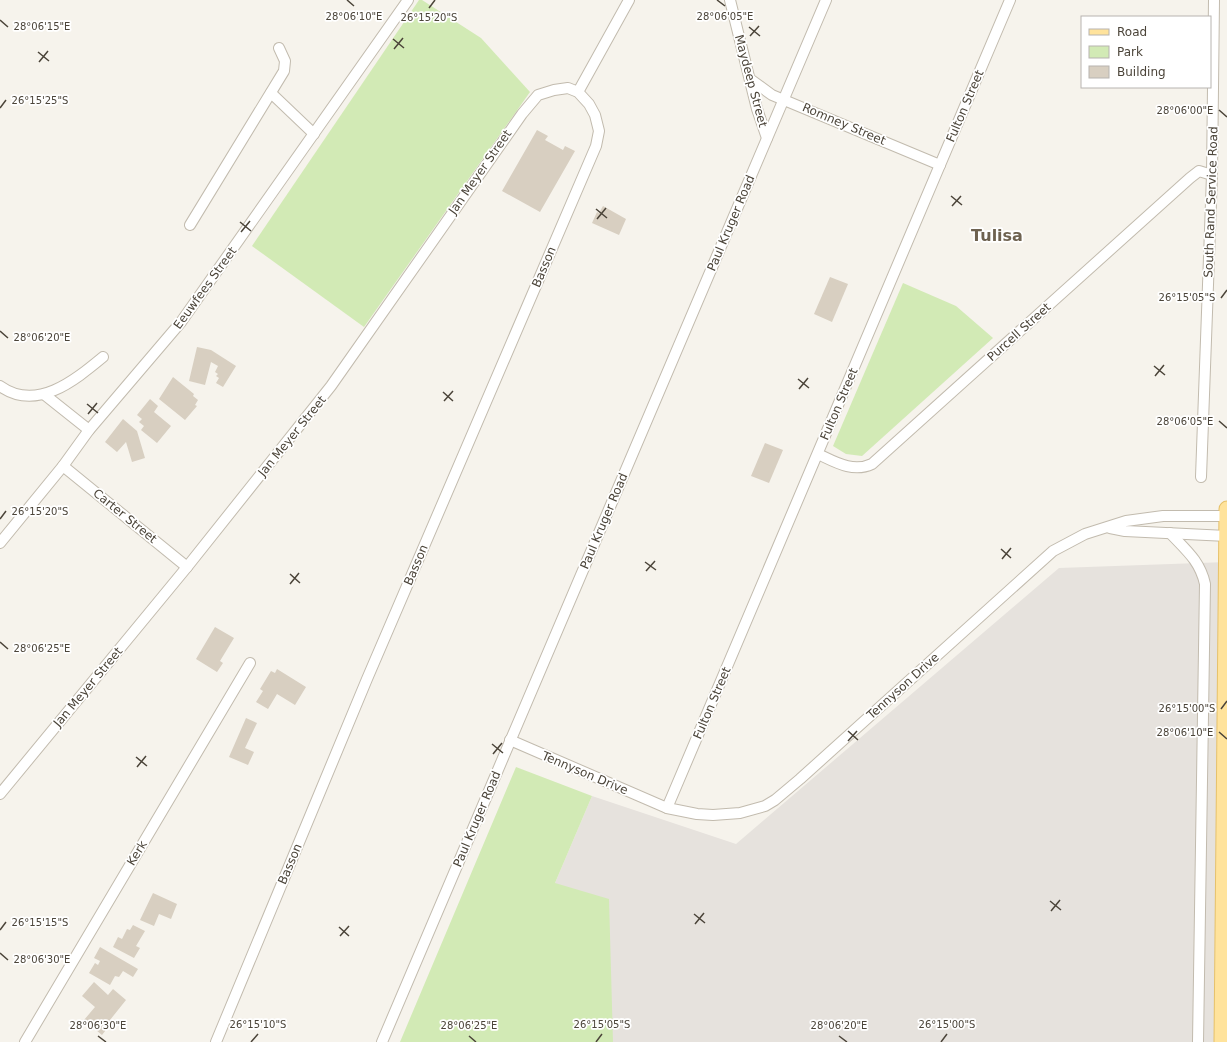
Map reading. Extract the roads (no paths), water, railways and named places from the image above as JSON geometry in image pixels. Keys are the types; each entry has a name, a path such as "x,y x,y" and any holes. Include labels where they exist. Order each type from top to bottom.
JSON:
{"main road":[{"path":"1221,1042 1223,1009 1227,509"}],"street":[{"name":"Eeuwfees Street","path":"0,543 63,466 89,430 181,322 408,0"},
{"path":"578,92 629,0"},
{"name":"Maydeep Street","path":"730,0 757,109 767,138"},
{"name":"Paul Kruger Road","path":"382,1042 826,0"},
{"name":"Fulton Street","path":"667,808 1010,0"},
{"name":"South Rand Service Road","path":"1201,476 1212,175 1214,0"},
{"path":"190,225 284,72 286,66 279,48"},
{"name":"Romney Street","path":"750,79 768,92 940,165"},
{"name":"Jan Meyer Street","path":"0,794 187,567 331,386 522,114 538,95 568,88 578,92"},
{"name":"Basson","path":"216,1042 364,687 596,146 599,131 595,115 589,104 578,92"},
{"path":"271,93 314,134"},
{"name":"Purcell Street","path":"818,454 845,466 865,467 872,464 1190,178 1199,171 1212,175"},
{"path":"0,386 10,393 22,397 45,395 85,372 103,357"},
{"path":"45,395 89,430"},
{"name":"Carter Street","path":"63,466 187,567"},
{"name":"Tennyson Drive","path":"510,740 667,808 697,814 727,814 752,810 775,800 1053,550 1084,534 1108,528 1126,521 1163,516 1227,516"},
{"name":"Tennyson Drive","path":"1108,528 1125,531 1227,536"},
{"path":"1170,533 1195,559 1202,570 1205,584 1198,1042"},
{"name":"Kerk","path":"25,1042 250,663"}],"district":[{"name":"Tulisa","path":"997,235"}]}
